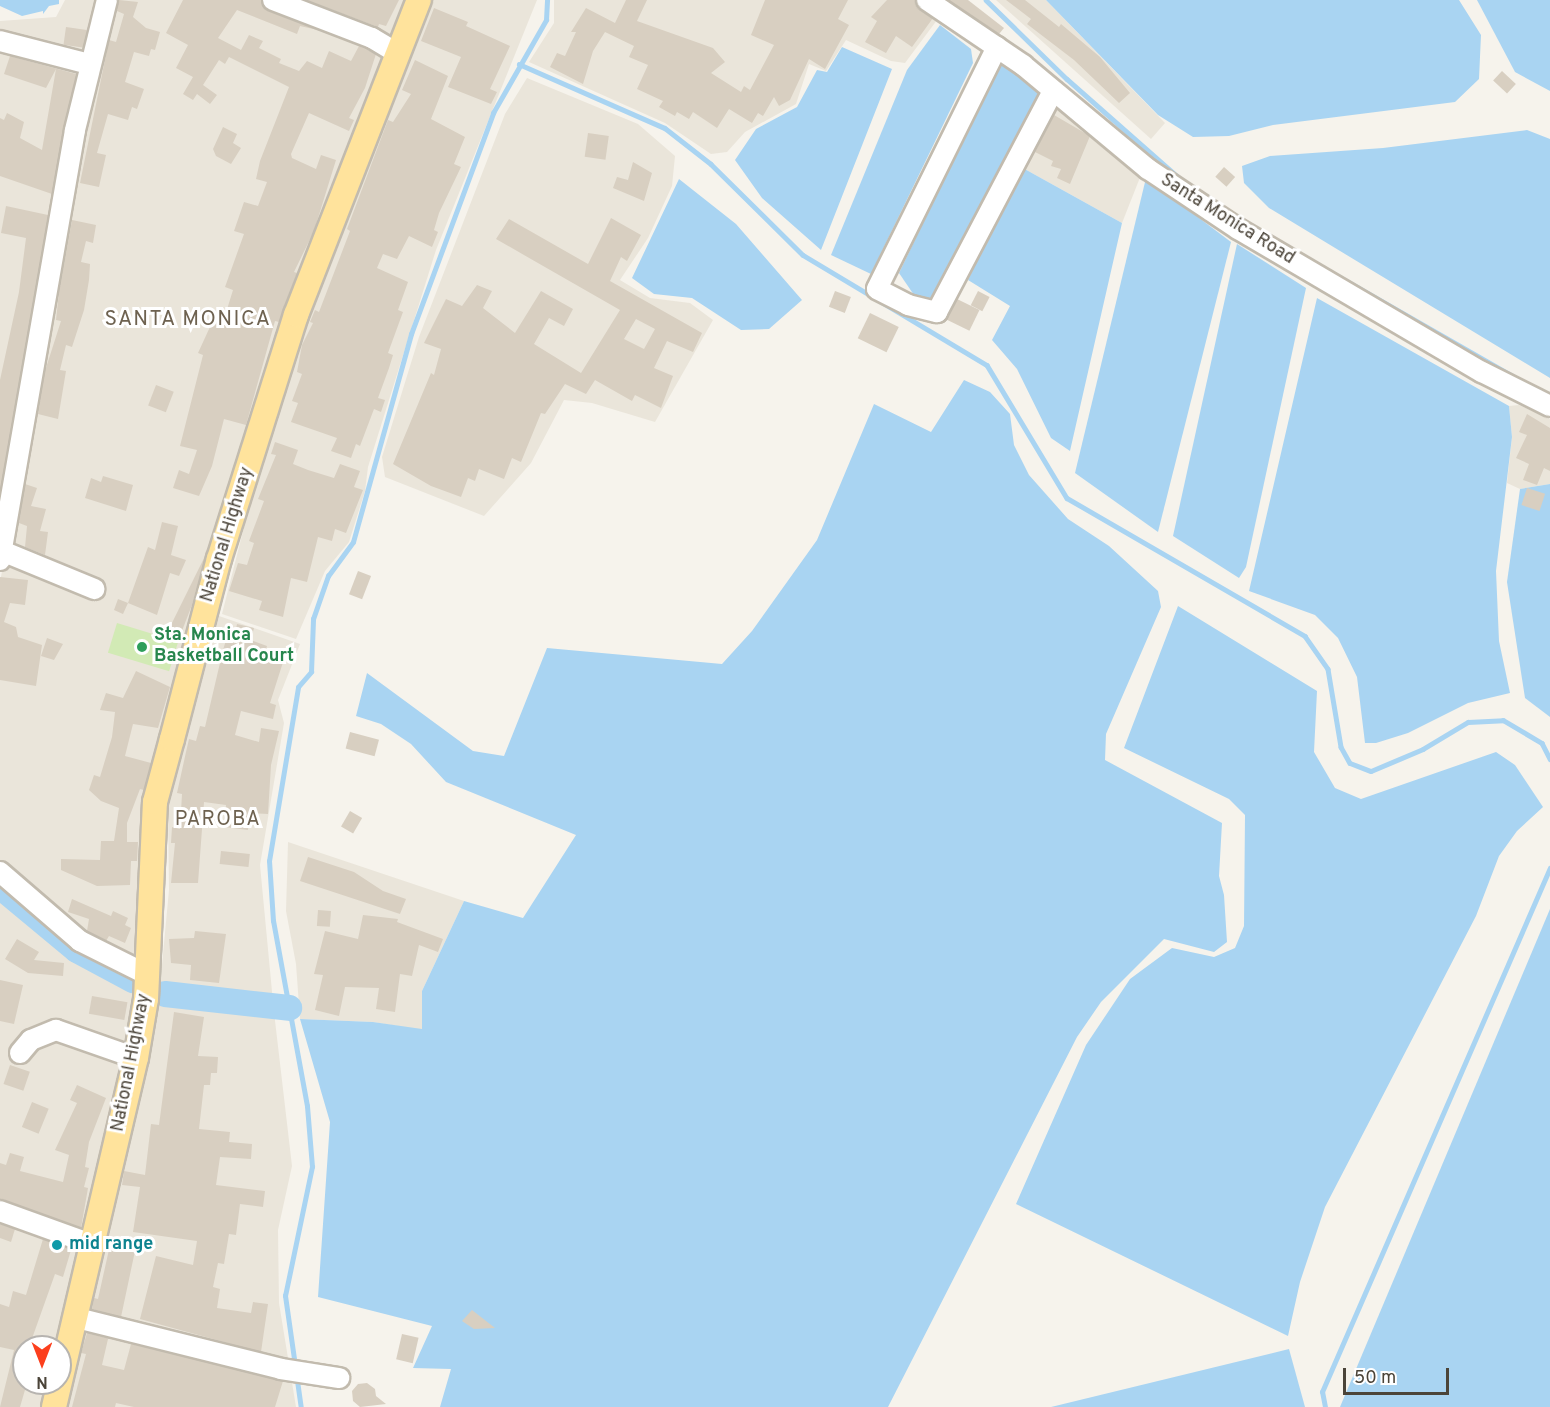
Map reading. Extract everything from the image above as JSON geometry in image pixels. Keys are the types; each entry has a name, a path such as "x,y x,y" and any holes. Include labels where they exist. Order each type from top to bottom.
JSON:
{"main road":[{"name":"National Highway","path":"54,1407 77,1318 91,1244 136,1058 148,975 155,802 219,559 296,315 418,0"}],"street":[{"path":"94,589 1,555 89,64 107,0"},
{"path":"273,0 372,38 397,53"},
{"name":"Santa Monica Road","path":"927,0 997,48 1148,169 1264,246 1482,372 1550,406"},
{"path":"0,41 89,64"},
{"path":"997,48 877,289 908,305 937,312 1053,91"},
{"path":"0,872 80,941 148,975"},
{"path":"20,1053 31,1040 56,1030 136,1058"},
{"path":"0,1211 91,1244"},
{"path":"77,1318 281,1369 339,1378"}],"shaded area":[{"path":"65,0 102,0 88,57 0,36 0,21 56,17"},
{"path":"109,0 269,0 386,50 289,311 189,632 136,986 86,1223 56,1335 12,1335 12,1395 42,1395 40,1407 0,1407 0,582"},
{"path":"277,0 412,0 389,46"},
{"path":"432,0 537,0 436,250 368,467 365,491 349,542 325,571 296,639 222,614 271,421 347,202"},
{"path":"554,0 926,0 943,12 905,63 891,61 846,40 826,71 809,64 796,104 745,132 727,152 711,154 665,123 529,62 554,23"},
{"path":"996,0 1046,0 1165,123 1151,139"},
{"path":"0,46 85,69 0,546"},
{"path":"527,78 638,124 675,156 672,186 648,238 620,280 650,298 690,303 713,320 655,422 592,403 564,400 531,463 484,516 385,477 382,457 419,337 505,114"},
{"path":"1053,100 1141,175 1122,223 1021,167"},
{"path":"1519,405 1550,419 1550,484 1520,489 1507,483 1512,437 1509,406"},
{"name":"PAROBA","path":"219,616 300,644 278,700 284,723 260,865 273,1002 160,986 169,890 168,809"},
{"path":"288,842 464,901 422,991 422,1030 373,1022 300,1019 296,964 286,911"},
{"path":"159,1000 274,1012 292,1166 278,1230 279,1303 296,1407 64,1407 67,1395 72,1395 72,1375 133,1128"}],"green space":[{"name":"Sta. Monica Basketball Court","path":"117,623 178,642 169,671 108,653"}],"water":[{"path":"0,0 59,0 59,4 49,6 43,14 43,11 22,16 0,6"},
{"path":"1046,0 1459,0 1481,35 1479,79 1455,102 1273,125 1229,136 1193,137 1158,115"},
{"path":"1477,0 1550,0 1550,91 1515,72"},
{"path":"940,25 971,49 973,63 871,274 831,255 907,70"},
{"path":"842,47 892,69 821,250 762,198 735,160 756,129 797,107 817,70 827,72"},
{"path":"1001,61 1039,90 1038,103 936,308 914,295 899,273"},
{"path":"1527,130 1550,139 1550,378 1269,208 1244,183 1242,166 1270,156 1383,148"},
{"path":"1021,167 1122,223 1070,451 1051,438 1017,369 992,340 1010,306 968,280"},
{"path":"1146,178 1231,242 1158,532 1075,473"},
{"path":"679,179 736,224 802,300 769,329 741,330 692,298 654,294 632,278"},
{"path":"1237,244 1306,288 1246,567 1239,578 1173,536"},
{"path":"1317,298 1509,406 1512,437 1496,571 1499,641 1510,693 1468,703 1408,733 1376,743 1365,743 1357,677 1338,638 1315,615 1249,591"},
{"path":"964,380 990,392 1010,414 1014,445 1029,475 1068,519 1109,546 1158,591 1161,607 1106,734 1105,760 1222,823 1219,876 1224,895 1227,942 1214,952 1164,939 1101,1002 1077,1037 888,1407 440,1407 451,1369 413,1368 432,1326 318,1297 330,1122 300,1019 373,1022 422,1029 422,991 464,901 523,918 576,835 446,782 411,744 381,724 356,716 367,673 473,751 504,756 547,648 722,664 752,631 817,540 874,404 931,432"},
{"path":"1550,484 1550,717 1525,698 1507,582 1520,489"},
{"path":"1178,606 1317,691 1314,752 1335,788 1361,799 1496,752 1515,765 1543,807 1517,831 1499,856 1476,916 1325,1207 1300,1282 1288,1336 1016,1204 1086,1045 1130,979 1172,948 1214,957 1235,948 1244,926 1245,815 1229,799 1124,748"},
{"path":"1550,909 1550,1407 1340,1407"},
{"path":"1289,1349 1305,1407 1051,1407"}],"building":[{"path":"119,0 138,2 133,17 146,28 160,32 155,50 151,49 149,56 134,52 125,82 144,89 137,109 132,107 128,120 108,114 97,153 106,155 99,187 80,183 109,40 116,42 124,14 117,11"},
{"path":"183,0 261,0 269,11 318,30 300,26 297,34 237,10 218,38 241,50 249,35 263,41 259,48 281,59 279,63 299,71 307,61 322,68 329,51 351,61 359,46 376,54 365,88 349,118 354,120 349,131 309,113 291,154 292,158 316,169 321,155 336,160 314,231 294,272 297,273 279,322 275,321 246,425 224,419 212,466 199,496 173,488 179,470 189,474 197,450 180,446 203,355 198,353 215,316 224,319 233,290 225,287 244,234 234,231 244,202 258,206 267,182 256,179 260,161 289,87 229,57 225,64 219,60 203,85 217,95 210,104 197,94 193,100 183,94 193,77 176,68 188,45 166,33"},
{"path":"306,0 399,0 386,26 379,24 378,27"},
{"path":"626,0 647,0 637,21 713,48 725,62 711,73 741,92 744,86 750,90 774,45 751,35 765,0 848,0 838,19 849,25 825,69 809,59 790,100 779,106 774,97 763,116 758,113 752,123 729,109 717,128 693,112 689,119 677,112 675,116 659,107 663,101 637,89 648,65 629,57 634,46 605,32 593,51 583,84 550,67 557,53 565,56 576,32 571,32 586,8 615,23"},
{"path":"887,0 915,0 920,10 933,18 912,47 896,36 886,53 865,42 877,21 871,17"},
{"path":"948,0 968,0 1004,28 999,34"},
{"path":"1006,0 1025,0 1059,27 1061,24 1100,57 1130,93 1119,103 1074,60 1027,24 1031,19"},
{"path":"434,8 468,22 466,26 510,46 490,89 497,92 491,104 448,87 461,57 421,41"},
{"path":"66,27 87,30 84,48 63,45"},
{"path":"10,56 76,74 52,194 0,176 0,118 4,120 7,113 24,122 20,138 42,150 56,69 46,88 4,74"},
{"path":"415,60 448,76 431,119 465,137 454,164 461,167 439,213 434,230 438,232 432,247 409,236 397,259 383,254 377,268 408,282 398,310 403,312 388,353 393,355 378,398 385,400 381,412 374,409 360,446 356,444 351,458 331,451 337,438 291,422 298,403 292,401 302,374 297,372 302,345 313,323 310,322 315,310 319,312 388,120 393,122 411,94 402,90"},
{"path":"1502,71 1516,84 1507,93 1493,81"},
{"path":"1054,115 1090,136 1070,184 1057,178 1061,169 1051,166 1053,161 1035,152"},
{"path":"223,127 237,134 233,143 241,148 231,164 216,156 213,149"},
{"path":"588,133 609,136 605,160 585,157"},
{"path":"633,162 652,173 644,201 613,188 617,177 628,180"},
{"path":"1224,167 1235,177 1226,187 1215,177"},
{"path":"6,206 48,215 0,490 0,380 19,292 26,238 1,233"},
{"path":"611,218 641,235 627,261 621,257 610,281 702,333 693,352 667,341 654,368 673,376 661,408 635,395 632,401 595,380 586,394 565,384 545,414 541,413 521,462 512,458 504,479 479,469 475,481 468,478 461,497 431,486 393,464 431,373 434,375 441,349 424,343 446,299 462,306 477,285 492,291 483,308 515,333 541,291 573,309 564,326 549,318 534,344 581,373 620,310 496,239 509,219 588,264","holes":["636,319 655,329 644,349 624,339"]},
{"path":"72,220 96,225 93,243 86,241 81,262 90,264 89,280 84,310 72,347 66,345 60,370 66,371 58,419 38,414 45,371 61,321 56,320 59,292"},
{"path":"835,291 851,297 845,313 829,307"},
{"path":"978,291 990,297 982,311 971,305"},
{"path":"957,299 979,310 969,331 947,320"},
{"path":"870,313 899,327 886,352 858,338"},
{"path":"156,385 174,392 166,412 148,406"},
{"path":"1527,414 1550,428 1550,471 1544,468 1537,485 1523,480 1529,464 1516,458 1527,435 1519,432"},
{"path":"275,442 298,450 293,464 308,470 334,478 340,464 360,471 354,487 363,490 346,533 335,529 332,541 318,537 307,582 291,578 283,617 259,610 262,601 229,591 238,563 247,565 254,543 249,541 264,501 258,499 276,455 271,454"},
{"path":"103,476 133,485 126,511 85,498 91,478 101,482"},
{"path":"25,484 37,488 31,506 46,509 40,531 48,532 45,555 25,547 27,526 19,523"},
{"path":"1527,488 1545,494 1540,511 1521,505"},
{"path":"162,522 178,526 171,555 186,560 179,576 170,573 157,615 128,603 148,547 155,550"},
{"path":"206,554 192,605 178,641 166,635"},
{"path":"358,571 371,576 362,599 349,594"},
{"path":"0,577 28,580 25,605 10,603 4,622 16,627 18,637 42,645 36,686 0,680"},
{"path":"118,599 128,603 123,614 114,610"},
{"path":"237,624 254,628 251,640 267,646 265,653 284,659 270,703 276,705 273,719 241,711 235,735 259,742 261,728 279,731 271,765 268,814 249,813 248,830 224,827 226,805 204,802 198,883 171,883 175,843 171,843 172,827 180,829 182,794 177,793 189,739 196,741 200,726 205,727 227,637 234,639"},
{"path":"47,638 63,644 54,660 41,656"},
{"path":"136,671 170,687 158,728 133,724 125,756 151,763 144,790 140,789 127,823 127,842 138,842 137,861 131,861 130,885 97,886 61,870 61,859 100,860 101,841 114,841 119,808 101,801 89,790 94,775 100,777 112,737 115,712 100,710 106,693 123,698"},
{"path":"350,732 379,740 375,756 346,748"},
{"path":"350,811 362,818 353,834 341,827"},
{"path":"221,851 250,854 248,867 220,864"},
{"path":"308,857 354,872 383,891 406,899 400,914 300,881"},
{"path":"72,899 111,916 113,911 128,918 125,925 131,928 125,943 109,936 106,941 87,931 89,919 68,912"},
{"path":"318,910 331,911 330,927 317,926"},
{"path":"363,915 398,919 397,922 443,939 438,952 419,945 412,976 400,974 395,1012 376,1009 379,988 345,987 339,1016 315,1010 323,975 314,974 325,931 358,939"},
{"path":"195,931 226,934 219,983 190,980 191,965 171,963 169,939 194,938"},
{"path":"17,939 39,952 34,960 64,963 63,976 28,973 5,959"},
{"path":"0,980 23,985 14,1024 0,1021"},
{"path":"92,996 127,1002 124,1020 89,1014"},
{"path":"174,1012 204,1017 198,1056 218,1057 217,1073 211,1073 210,1085 204,1085 199,1129 230,1132 229,1142 252,1144 251,1159 220,1157 216,1185 265,1191 263,1207 240,1204 236,1235 229,1234 224,1264 218,1263 213,1287 220,1289 217,1308 251,1313 253,1302 268,1304 261,1352 140,1319 156,1256 193,1265 197,1241 133,1232 140,1187 122,1185 124,1171 145,1175 151,1124 159,1125"},
{"path":"10,1065 30,1072 23,1091 3,1084"},
{"path":"77,1085 106,1098 89,1142 85,1167 89,1168 84,1187 88,1188 81,1228 0,1199 0,1163 6,1165 10,1153 24,1157 20,1171 63,1182 69,1155 55,1150 77,1103 70,1100"},
{"path":"32,1102 49,1109 39,1134 22,1127"},
{"path":"0,1224 15,1229 11,1242 0,1238"},
{"path":"43,1239 71,1250 63,1277 55,1274 33,1335 12,1335 12,1350 0,1347 0,1304 9,1307 13,1291 26,1295"},
{"path":"110,1245 135,1251 121,1317 92,1309 94,1298 98,1299"},
{"path":"472,1310 495,1328 474,1329 462,1321"},
{"path":"87,1333 111,1339 108,1339 102,1365 124,1370 131,1344 283,1381 275,1407 134,1407 116,1403 115,1407 72,1407 86,1354 81,1353"},
{"path":"402,1334 419,1338 413,1363 396,1359"},
{"path":"12,1358 12,1395 24,1395 20,1407 0,1407"},
{"path":"367,1383 375,1389 376,1396 386,1404 360,1407 353,1401 352,1391 358,1384"}],"waterway":[{"path":"295,1366 285,1296 312,1167 307,1106 273,921 269,861 298,687 311,672 313,619 328,576 353,542 411,334 493,113 546,20 547,0"},
{"path":"986,0 1067,79 1185,183"},
{"path":"519,64 665,128 711,164 803,255 987,365 1067,498 1305,636 1328,669 1341,747 1350,763 1371,771 1423,749 1468,722 1503,720 1542,743 1550,759"},
{"path":"1317,264 1518,379"},
{"path":"1325,1407 1322,1392 1550,868"},
{"path":"0,886 77,950 133,980"},
{"path":"165,994 289,1008"},
{"path":"297,1377 301,1407"}],"place":[{"name":"Sta. Monica Basketball Court","path":"142,647"},
{"name":"mid range","path":"57,1245"}],"district":[{"name":"SANTA MONICA","path":"188,320"},
{"name":"PAROBA","path":"218,820"}]}
